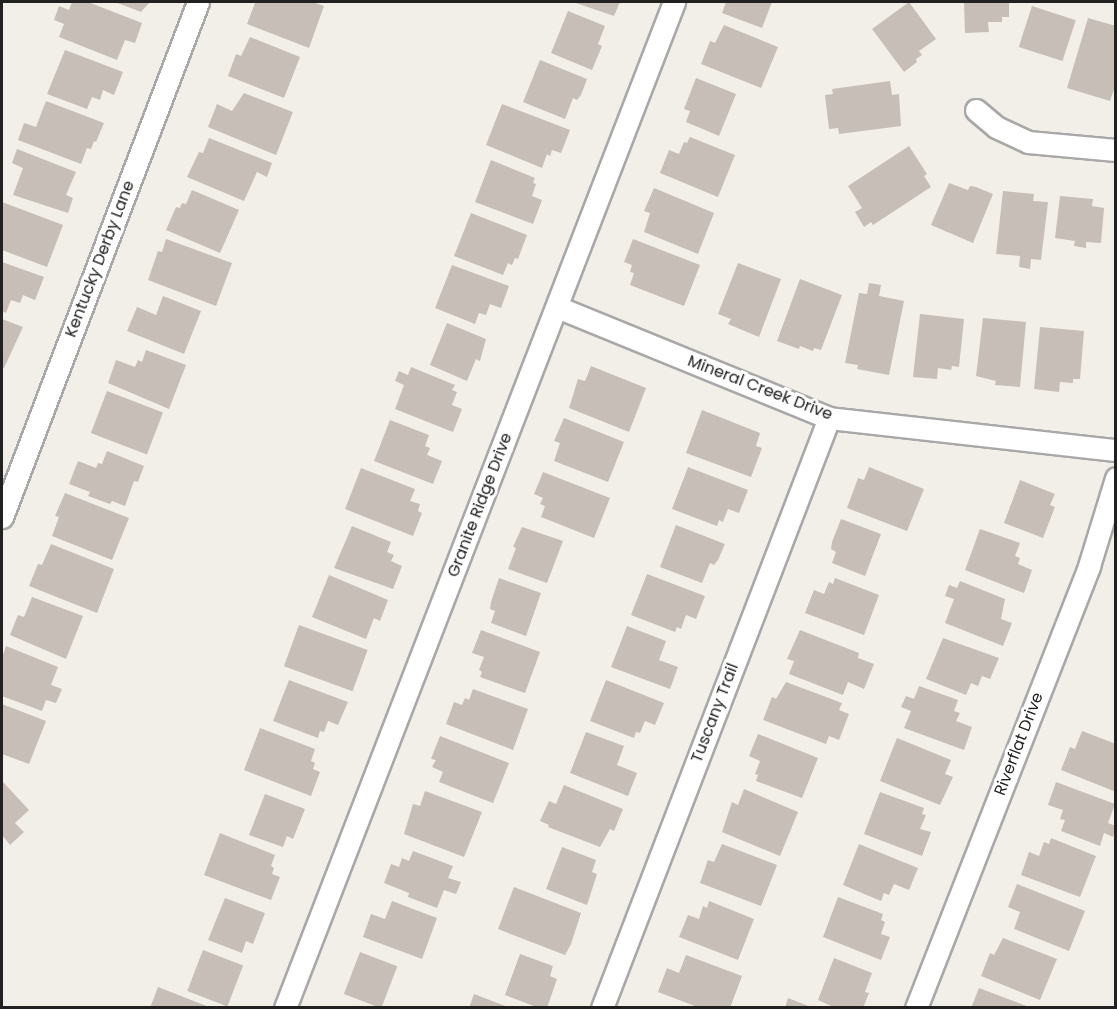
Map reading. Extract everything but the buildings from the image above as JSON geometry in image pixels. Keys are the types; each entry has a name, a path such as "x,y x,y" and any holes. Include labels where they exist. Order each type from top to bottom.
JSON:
{"street":[{"name":"Kentucky Derby Lane","path":"2,517 9,477 198,2"},
{"name":"Granite Ridge Drive","path":"285,1008 674,2"},
{"path":"976,110 996,127 1028,142 1116,150"},
{"name":"Mineral Creek Drive","path":"557,307 829,418 1116,450"},
{"name":"Tuscany Trail","path":"602,1008 829,418"},
{"name":"Riverflat Drive","path":"916,1008 1089,566 1116,478"}]}
